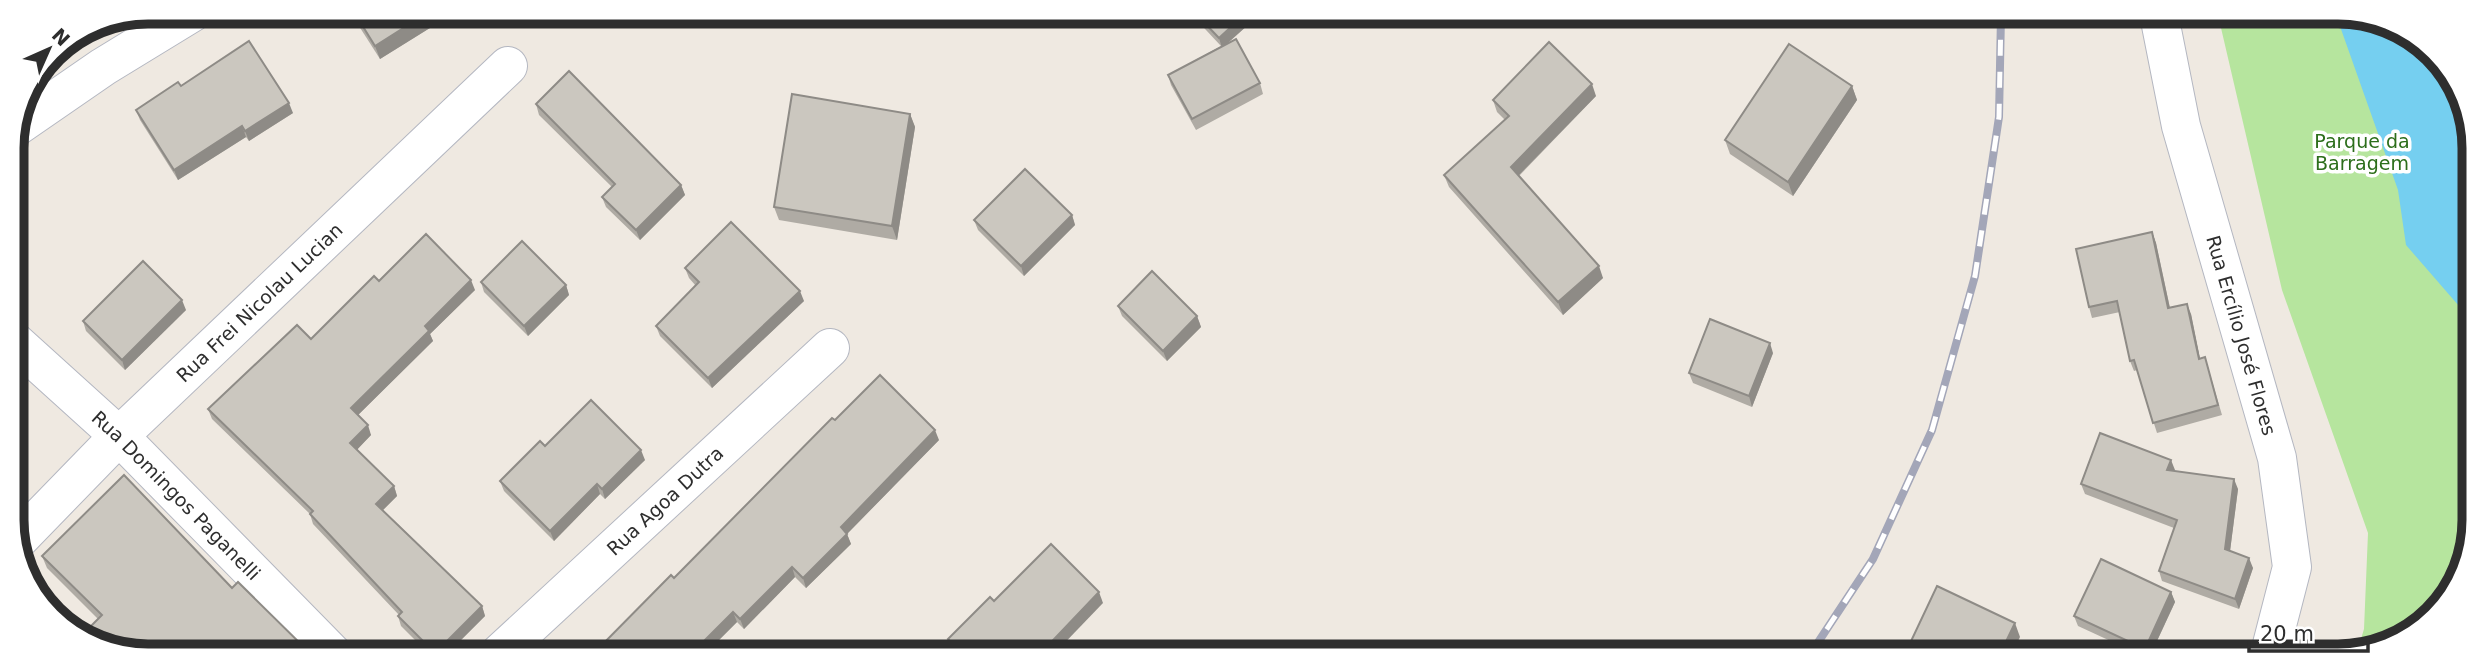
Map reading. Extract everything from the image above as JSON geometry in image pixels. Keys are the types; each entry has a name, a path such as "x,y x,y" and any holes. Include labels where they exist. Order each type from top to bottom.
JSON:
{"street":[{"name":"Rua Ercílio José Flores","path":"2161,24 2181,126 2277,458 2292,567 2272,644"},
{"path":"29,118 103,67 172,25"},
{"name":"Rua Frei Nicolau Lucian","path":"25,532 119,436 508,65"},
{"name":"Rua Agoa Dutra","path":"509,645 830,348"},
{"name":"Rua Domingos Paganelli","path":"24,350 119,436 324,645"}],"green space":[{"name":"Parque da Barragem","path":"2220,24 2338,24 2363,27 2393,37 2414,50 2432,67 2450,94 2460,124 2462,520 2456,560 2442,589 2432,602 2400,628 2363,642 2360,642 2364,629 2368,533 2282,290"}],"water":[{"path":"2339,24 2378,31 2400,41 2432,67 2450,94 2460,124 2462,148 2462,309 2406,245 2398,190"}],"building":[{"path":"362,25 408,25 375,46"},
{"path":"1206,25 1234,25 1219,38"},
{"path":"1236,39 1260,83 1192,119 1168,75"},
{"path":"249,41 289,103 245,131 242,126 174,170 136,110 178,82 181,86"},
{"path":"1549,42 1592,84 1511,167 1599,266 1558,302 1444,175 1509,116 1493,100"},
{"path":"1789,44 1852,86 1788,182 1725,140"},
{"path":"569,71 681,185 636,230 602,197 615,184 536,104"},
{"path":"792,94 910,114 892,226 774,207"},
{"path":"1025,169 1072,215 1021,266 974,220"},
{"path":"731,222 800,291 708,378 656,326 699,282 685,268"},
{"path":"2152,232 2168,308 2187,304 2199,359 2205,357 2218,405 2153,423 2134,360 2130,361 2117,301 2089,307 2076,249"},
{"path":"426,234 471,280 425,326 429,331 351,408 368,425 350,443 394,486 376,504 482,606 443,645 427,645 398,616 402,612 310,514 313,511 208,409 297,325 311,339 374,276 379,281"},
{"path":"522,241 566,285 524,326 481,282"},
{"path":"143,261 182,300 122,360 83,321"},
{"path":"1152,271 1197,316 1163,351 1118,306"},
{"path":"1710,319 1770,343 1749,396 1689,373"},
{"path":"880,375 935,430 841,527 847,534 803,578 792,567 740,619 733,612 700,645 602,645 671,575 674,578 832,418 835,420"},
{"path":"591,400 641,450 602,489 597,484 550,531 500,481 540,441 545,446"},
{"path":"2100,433 2171,460 2167,470 2234,479 2225,549 2249,558 2235,599 2159,571 2177,520 2081,484"},
{"path":"124,475 232,588 238,582 302,645 148,645 101,635 91,626 102,615 42,556"},
{"path":"1051,544 1099,592 1049,645 954,645 948,639 990,597 994,601"},
{"path":"2101,559 2171,592 2147,644 2134,644 2074,616"},
{"path":"1937,586 2015,623 2005,644 1910,644"}],"railway":[{"path":"1817,644 1873,559 1932,430 1975,276 1999,117 2001,24"}]}
